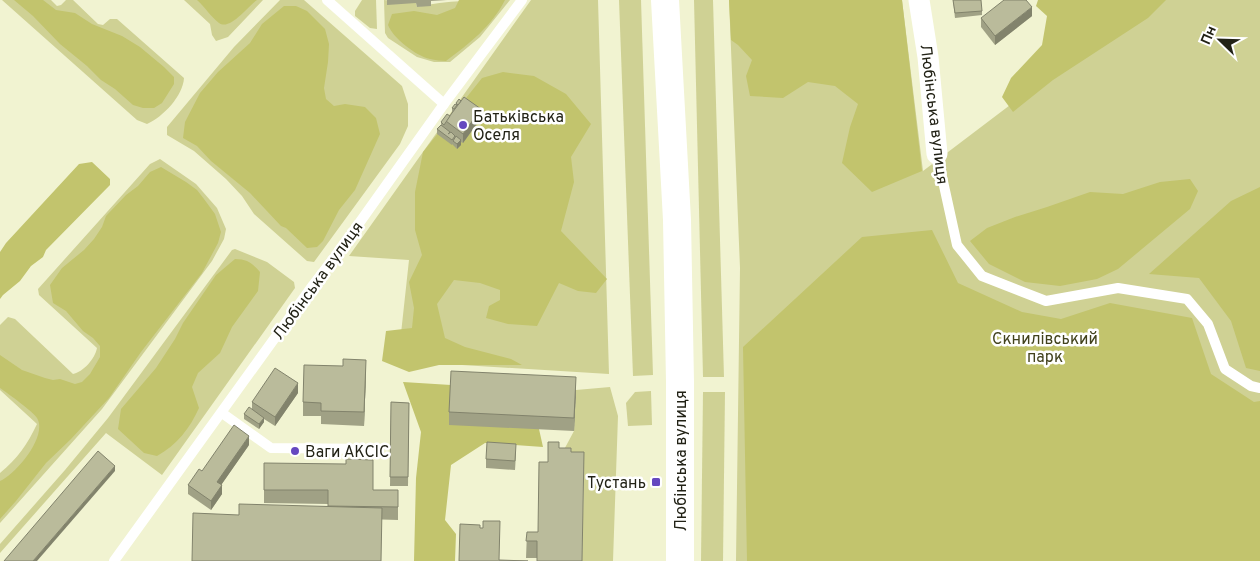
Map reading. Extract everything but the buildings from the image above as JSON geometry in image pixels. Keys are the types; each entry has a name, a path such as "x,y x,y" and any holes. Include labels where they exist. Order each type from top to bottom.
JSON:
{"main road":[{"name":"Любінська вулиця","path":"665,0 677,220 680,382 680,561"}],"street":[{"name":"Любінська вулиця","path":"919,0 928,57 937,154"}],"lane":[{"path":"327,0 444,104"},
{"name":"Любінська вулиця","path":"114,561 444,104 522,0"},
{"name":"Любінська вулиця","path":"937,154 957,245 982,276 1046,301 1118,288 1187,299 1208,324 1225,369 1251,386 1260,388"},
{"path":"222,413 271,448 379,449"}],"green space":[{"path":"2,0 51,0 57,6 66,0 73,0 98,24 103,25 110,19 117,19 184,78 180,92 171,105 153,121 147,124 137,120"},
{"path":"14,0 43,0 56,10 75,13 92,24 122,36 140,47 164,67 174,77 174,84 162,103 154,108 143,108 133,105 60,44 33,16"},
{"path":"184,0 263,0 228,37 216,41 212,35 210,24"},
{"path":"197,0 257,0 239,17 223,25 216,21"},
{"path":"280,0 304,0 402,86 408,104 408,126 400,144 314,262 307,261 254,214 242,196 226,179 194,151 167,135 167,127 234,47"},
{"path":"362,0 376,0 377,29 370,28 355,16 355,11"},
{"path":"384,0 416,3 417,7 475,0 510,0 480,37 450,62 434,62 417,57 388,38 385,33"},
{"path":"459,0 505,0 487,26 446,61 430,59 412,50 400,41 388,25 392,14 414,11 437,15 455,8"},
{"path":"531,0 598,0 609,374 398,361 409,260 349,256"},
{"path":"619,0 641,0 653,375 633,376"},
{"path":"694,0 713,0 724,377 703,377"},
{"name":"Скнилівський парк","path":"729,0 902,0 923,171 1149,0 1260,0 1260,561 736,561 740,268"},
{"path":"729,0 902,0 922,171 872,192 842,163 850,127 858,104 835,86 808,82 783,98 750,96 746,76 752,60 731,40"},
{"path":"1038,0 1166,0 1148,18 1053,80 1013,112 1002,97 1011,78 1042,45 1047,16 1036,6"},
{"path":"284,6 296,6 307,11 325,29 329,44 324,88 326,99 334,106 345,104 365,107 376,118 380,134 355,190 339,210 323,241 317,247 307,248 286,228 281,226 250,193 211,161 197,146 183,138 185,122 200,93 218,72 250,43 262,24"},
{"path":"503,72 534,76 566,94 591,124 571,157 574,182 561,231 607,279 596,293 578,291 559,283 537,326 508,324 486,318 489,306 500,300 500,290 480,283 454,280 437,304 445,338 465,347 511,359 522,365 439,365 409,372 382,361 386,331 412,328 414,308 409,282 422,255 415,230 415,192 423,152 482,78"},
{"path":"160,159 196,184 217,208 226,229 224,239 212,261 102,409 0,523 0,473 22,451 37,424 0,390 0,325 8,317 15,319 73,374 81,371 88,364 97,348 39,295 38,289 150,164"},
{"path":"92,162 110,179 110,185 46,250 43,257 31,266 20,281 0,299 0,252 6,243 79,164"},
{"path":"161,167 197,190 204,199 215,214 221,232 218,243 202,273 141,352 109,398 46,463 0,519 0,481 14,471 29,454 38,434 39,426 35,415 0,388 0,355 22,370 53,380 60,379 75,384 82,382 90,374 100,357 100,346 83,331 66,311 53,303 50,285 62,268 94,239 102,227 106,216 150,172"},
{"path":"1190,179 1198,191 1190,209 1118,269 1097,279 1060,286 1025,282 989,264 970,241 987,228 1090,192 1123,194 1160,182"},
{"path":"1260,187 1260,371 1246,368 1231,321 1199,278 1149,274 1231,201"},
{"path":"932,230 958,283 1022,312 1061,319 1110,303 1192,318 1211,374 1254,402 1260,401 1260,561 747,561 743,347 862,237"},
{"path":"235,249 267,262 294,282 295,288 162,475 106,433 0,553 0,544 108,418 232,250"},
{"path":"235,259 249,262 260,272 258,291 232,327 220,353 198,373 192,387 199,408 187,429 171,447 157,456 144,453 118,429 121,409 156,368 183,323 216,275"},
{"path":"403,382 451,385 539,429 543,447 485,443 451,465 445,520 456,534 455,561 414,561 416,478 421,432"},
{"path":"610,387 618,416 613,561 582,561 584,469 559,459 574,431 576,390"},
{"path":"651,391 652,425 628,426 626,403 635,392"},
{"path":"703,392 725,392 723,561 701,561"}],"place":[{"name":"Батьківська Оселя","path":"463,125"},
{"name":"Ваги АКСІС","path":"295,451"},
{"name":"Тустань","path":"656,482"}]}
